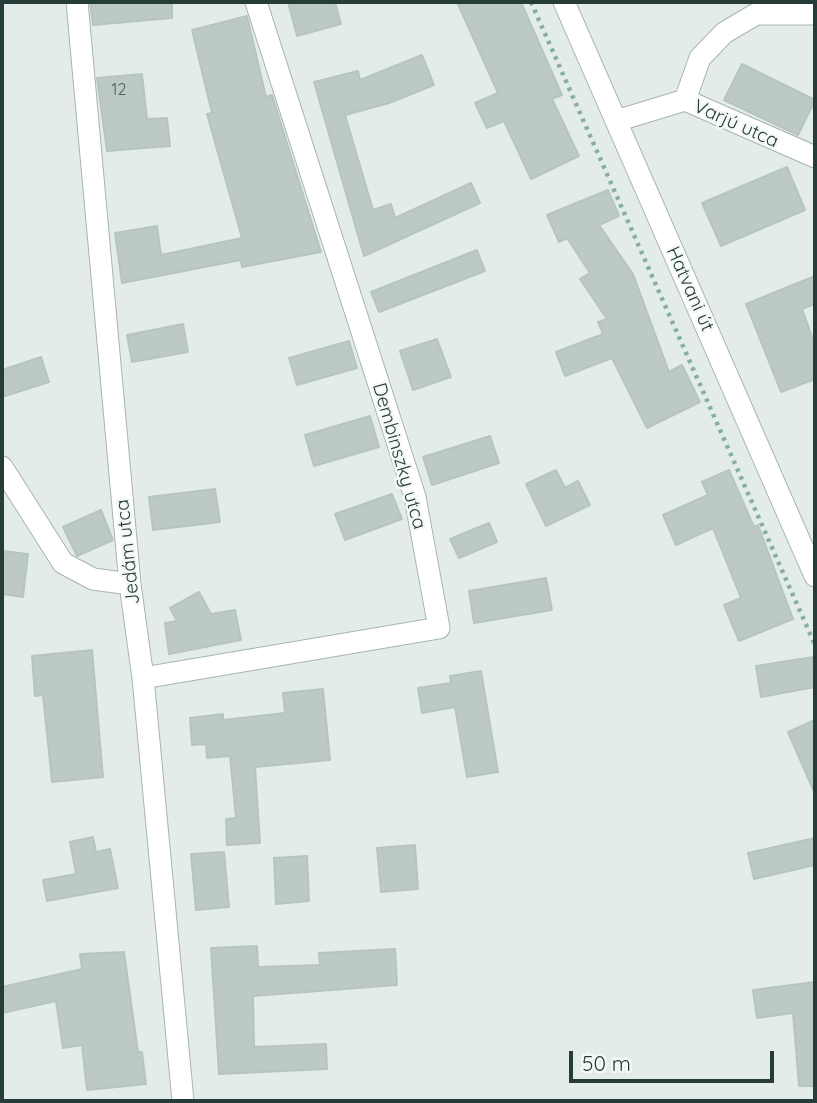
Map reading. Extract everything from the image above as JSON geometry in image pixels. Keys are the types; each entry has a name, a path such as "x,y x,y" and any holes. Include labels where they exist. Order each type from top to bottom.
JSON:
{"street":[{"name":"Jedám utca","path":"77,2 130,584 143,678 183,1101"},
{"name":"Dembinszky utca","path":"143,678 439,628 415,497 256,2"},
{"name":"Hatvani út","path":"564,2 815,576"},
{"path":"685,100 700,58 724,33 756,15 815,14"},
{"name":"Varjú utca","path":"617,121 685,100 815,158"},
{"path":"2,467 63,563 93,579 130,584"}],"path":[{"path":"531,2 815,645"}],"building":[{"path":"90,2 172,2 172,18 93,25"},
{"path":"288,2 335,2 341,24 297,36"},
{"path":"457,2 521,2 562,95 552,99 579,156 531,179 504,121 487,128 475,103 498,93"},
{"path":"247,16 266,97 272,95 321,252 242,267 241,260 122,283 115,233 157,226 161,255 242,238 207,114 212,113 192,30"},
{"path":"422,55 434,85 389,103 345,115 373,210 391,204 395,218 471,183 480,203 364,256 314,82 358,71 360,80"},
{"path":"742,64 815,100 798,135 724,100"},
{"path":"142,74 147,119 167,118 170,146 107,151 97,78"},
{"path":"787,167 805,210 721,246 702,203"},
{"path":"608,190 619,216 599,225 633,274 669,372 682,365 700,402 647,428 612,358 565,376 556,352 603,334 598,322 607,319 580,279 590,273 567,238 559,242 547,215"},
{"path":"477,250 485,271 379,312 371,292"},
{"path":"815,276 815,304 802,309 815,345 815,379 781,392 746,304"},
{"path":"183,324 188,352 132,362 127,335"},
{"path":"437,339 451,377 413,390 400,351"},
{"path":"349,341 357,368 297,385 289,358"},
{"path":"41,357 49,382 2,397 2,370"},
{"path":"370,416 379,447 314,466 305,435"},
{"path":"490,436 499,463 432,485 423,457"},
{"path":"556,470 565,488 578,481 590,505 546,526 526,484"},
{"path":"729,470 754,527 758,525 793,619 739,641 724,605 741,598 713,528 676,545 663,515 708,495 702,482"},
{"path":"215,489 220,522 153,530 149,497"},
{"path":"392,494 402,519 345,540 335,514"},
{"path":"101,510 113,540 77,556 63,527"},
{"path":"489,523 497,542 459,558 450,539"},
{"path":"2,551 28,554 23,597 2,594"},
{"path":"546,578 552,610 474,623 469,591"},
{"path":"199,592 211,614 235,610 241,640 169,654 165,623 177,621 170,608"},
{"path":"92,650 103,777 52,782 43,695 35,696 32,656"},
{"path":"813,657 815,687 761,697 756,666"},
{"path":"481,671 498,772 467,777 455,707 422,713 418,688 451,683 450,676"},
{"path":"323,689 330,760 255,767 260,843 227,845 226,819 236,818 230,756 207,758 206,744 192,745 190,718 223,714 223,720 285,713 283,693"},
{"path":"815,720 815,794 788,732"},
{"path":"93,837 96,852 110,849 118,888 47,901 43,880 76,874 70,842"},
{"path":"815,838 815,865 754,879 748,853"},
{"path":"415,845 418,889 381,892 377,848"},
{"path":"224,852 229,907 196,910 191,854"},
{"path":"307,856 309,901 276,904 274,858"},
{"path":"257,946 258,967 320,965 319,953 395,949 397,985 253,996 254,1047 326,1044 327,1069 219,1074 211,948"},
{"path":"124,952 138,1052 142,1052 146,1084 87,1090 82,1045 63,1048 56,1001 2,1013 2,987 82,969 80,954"},
{"path":"815,982 815,1086 799,1086 793,1013 757,1018 753,990"}]}
